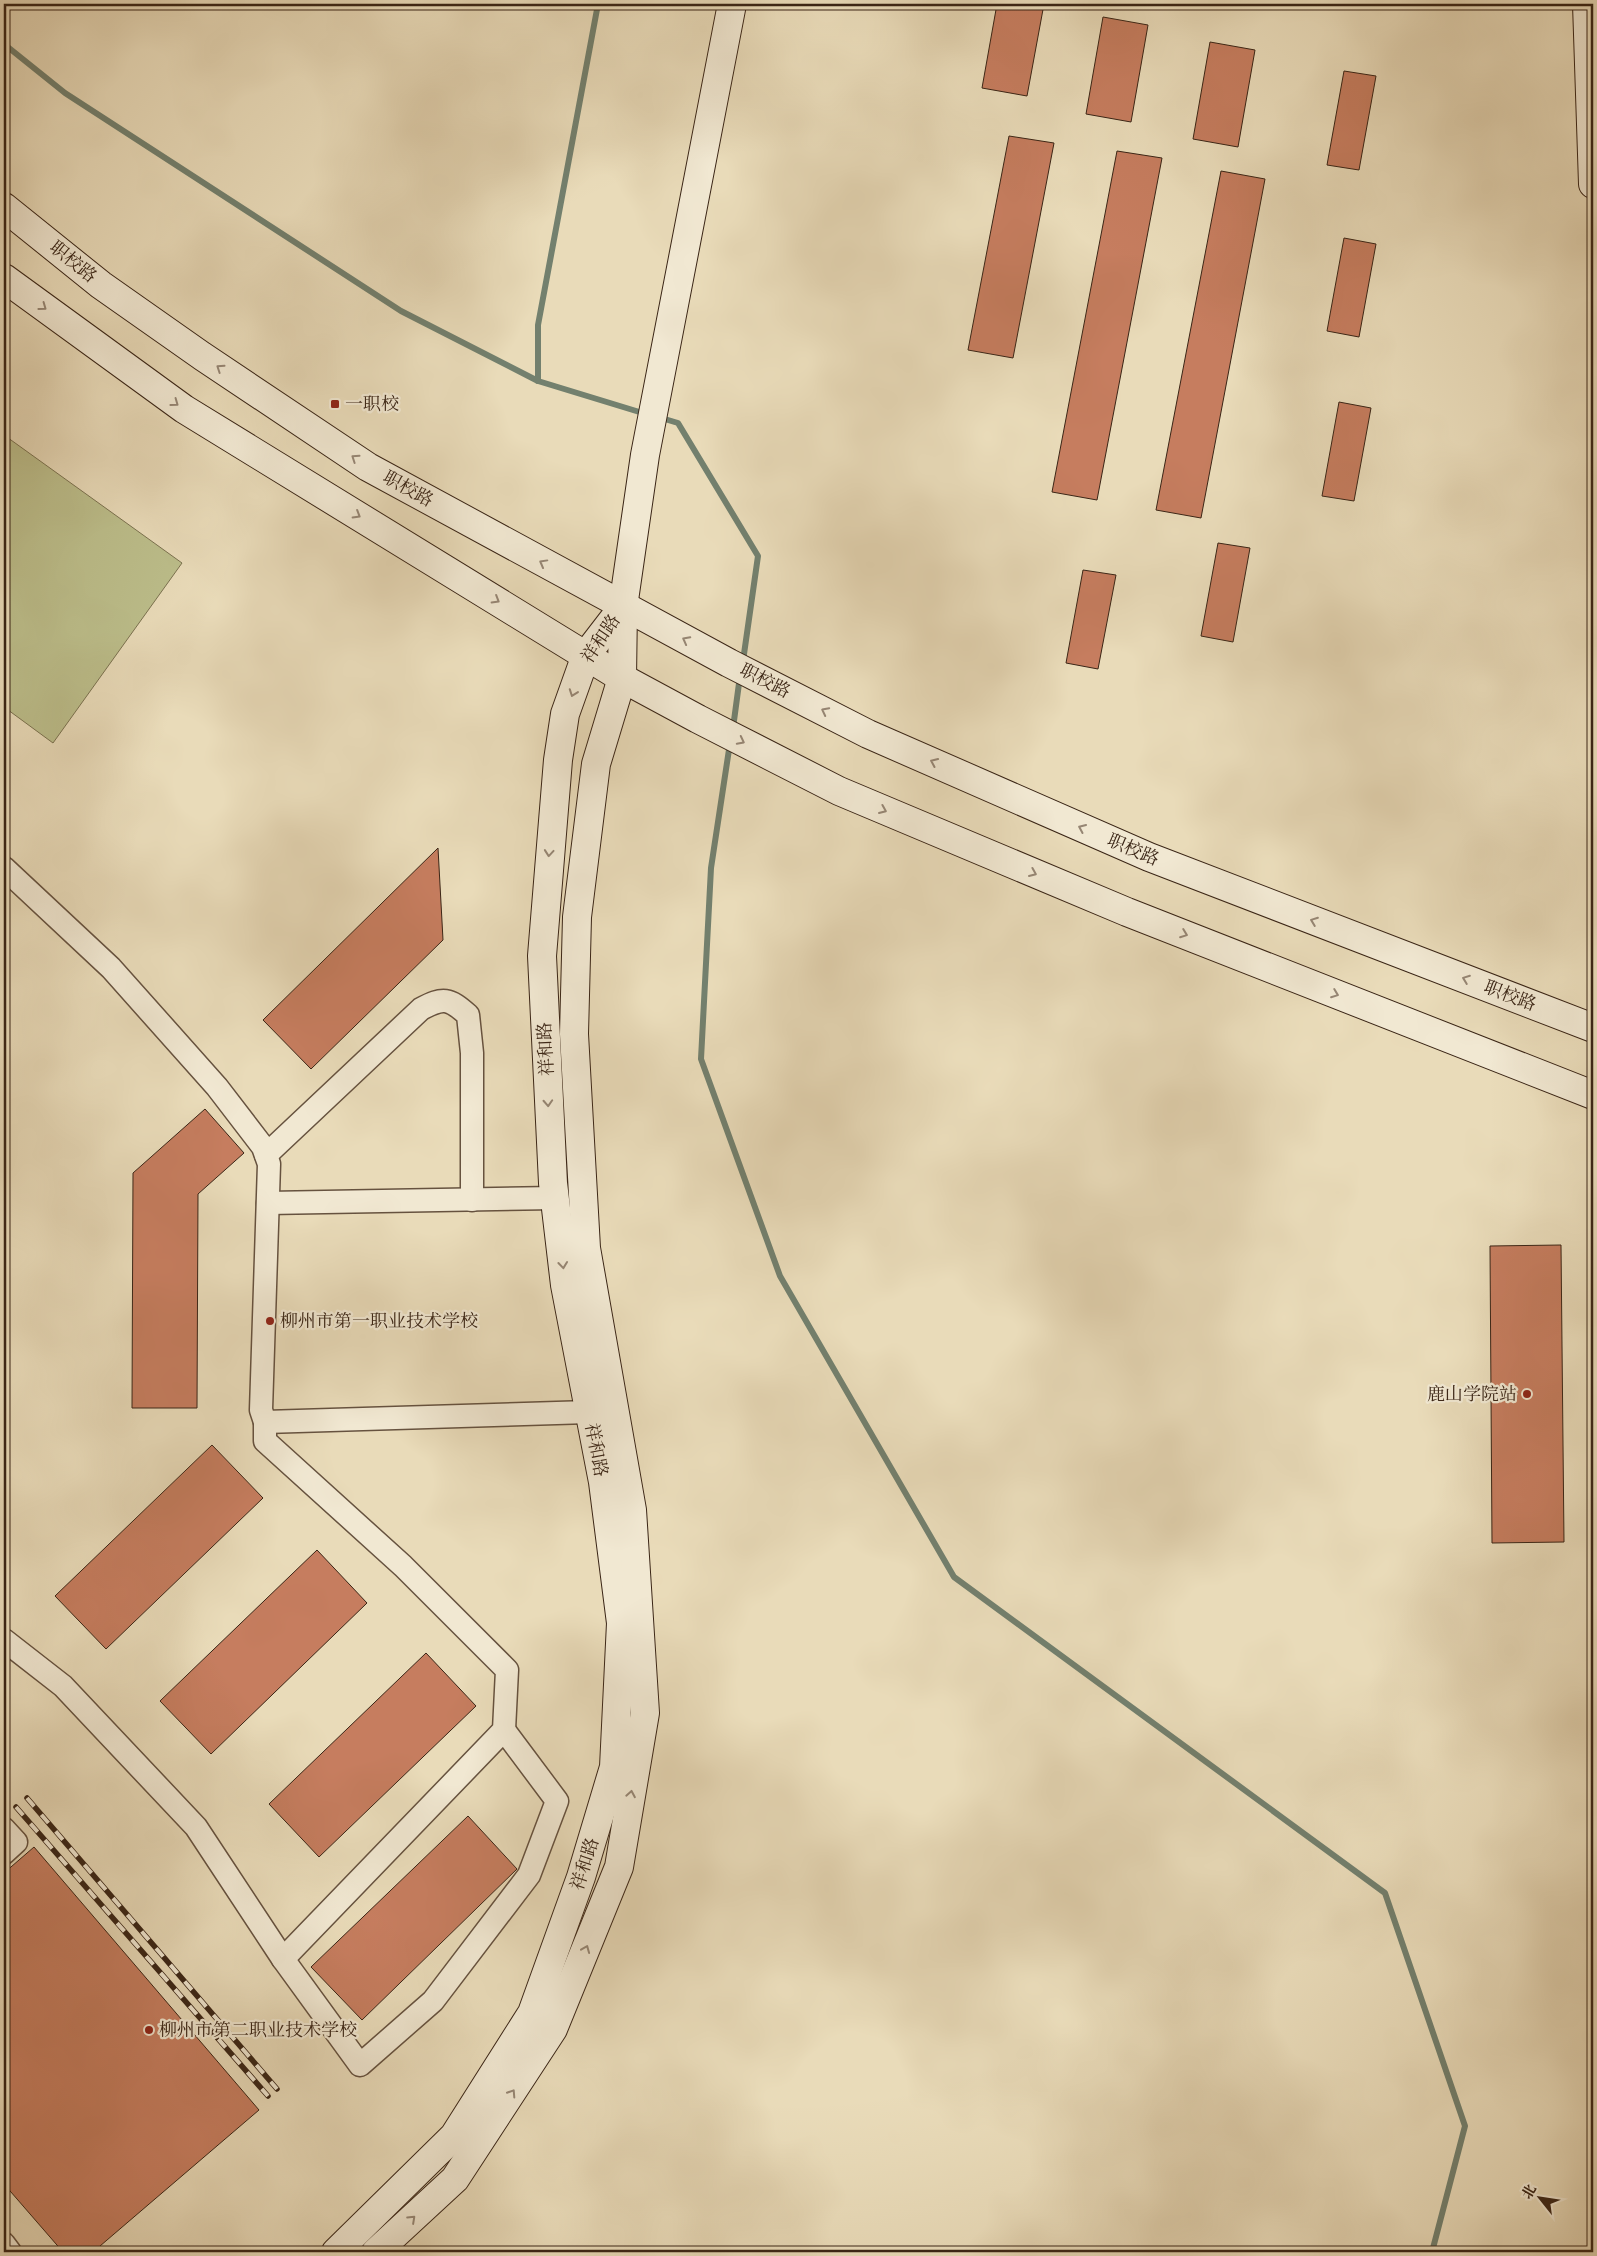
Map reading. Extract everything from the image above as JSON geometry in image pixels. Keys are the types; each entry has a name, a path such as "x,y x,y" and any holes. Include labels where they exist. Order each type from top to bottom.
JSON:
{"main road":[{"path":"623,606 645,455 732,4"},
{"path":"1587,4 1593,184"},
{"name":"职校路","path":"4,207 101,285 202,356 368,467 729,663 868,734 1149,857 1593,1028"},
{"path":"4,278 184,409 622,678 838,791 1128,912 1593,1095"},
{"name":"祥和路","path":"336,2252 454,2136 532,2013 584,1868 614,1767 621,1623 603,1482 565,1285 555,1198 545,1046 542,956 558,760 565,714 586,655 623,606"},
{"name":"祥和路","path":"376,2252 455,2179 553,2029 619,1867 645,1714 632,1510 586,1248 574,1034 577,918 596,764 622,678 623,606"}],"street":[{"path":"4,868 111,968 217,1087 263,1147 269,1164 261,1410 265,1422 265,1441 403,1566 507,1670 504,1730 556,1801 529,1875 433,2001 360,2065 283,1959 196,1827 63,1686 4,1640"},
{"path":"266,1155 421,1009 437,1000 454,1002 468,1015 472,1053 472,1200"},
{"path":"268,1203 555,1198"},
{"path":"265,1422 589,1412"},
{"path":"283,1959 504,1730"},
{"path":"4,1828 16,1842 4,1853"},
{"path":"4,2244 10,2252"}],"green space":[{"path":"4,435 182,563 53,743 4,707"}],"building":[{"path":"997,4 1044,4 1027,96 982,88"},
{"path":"1103,17 1148,25 1131,122 1086,114"},
{"path":"1210,42 1255,50 1238,147 1193,139"},
{"path":"1344,71 1376,76 1359,170 1327,165"},
{"path":"1009,136 1054,143 1013,358 968,350"},
{"path":"1117,151 1162,158 1097,500 1052,492"},
{"path":"1221,171 1265,179 1201,518 1156,510"},
{"path":"1344,238 1376,244 1359,337 1327,331"},
{"path":"1339,402 1371,408 1354,501 1322,496"},
{"path":"1218,543 1250,548 1233,642 1201,636"},
{"path":"1083,570 1116,575 1098,669 1066,663"},
{"path":"438,848 443,940 311,1069 263,1020"},
{"path":"205,1109 244,1153 198,1194 197,1408 132,1408 133,1173"},
{"name":"鹿山学院站","path":"1561,1245 1564,1542 1492,1543 1490,1246"},
{"path":"212,1445 263,1498 106,1649 55,1596"},
{"path":"317,1550 367,1603 211,1754 160,1701"},
{"path":"426,1653 476,1706 319,1857 269,1804"},
{"path":"468,1816 517,1869 362,2020 311,1967"},
{"path":"34,1847 259,2110 93,2252 63,2252 4,2184 4,1873"}],"waterway":[{"path":"538,381 538,325 598,4"},
{"path":"4,44 65,93 401,311 538,381 646,414"},
{"path":"658,417 678,423 758,556 743,661"},
{"path":"733,728 740,676"},
{"path":"730,743 711,868 701,1059 780,1276 954,1577 1385,1893 1465,2126 1432,2252"}],"railway":[{"path":"27,1798 277,2089"},
{"path":"16,1807 268,2096"}],"place":[{"name":"一职校","path":"335,404"},
{"name":"柳州市第一职业技术学校","path":"270,1321"},
{"name":"鹿山学院站","path":"1527,1394"},
{"name":"柳州市第二职业技术学校","path":"149,2030"}]}
